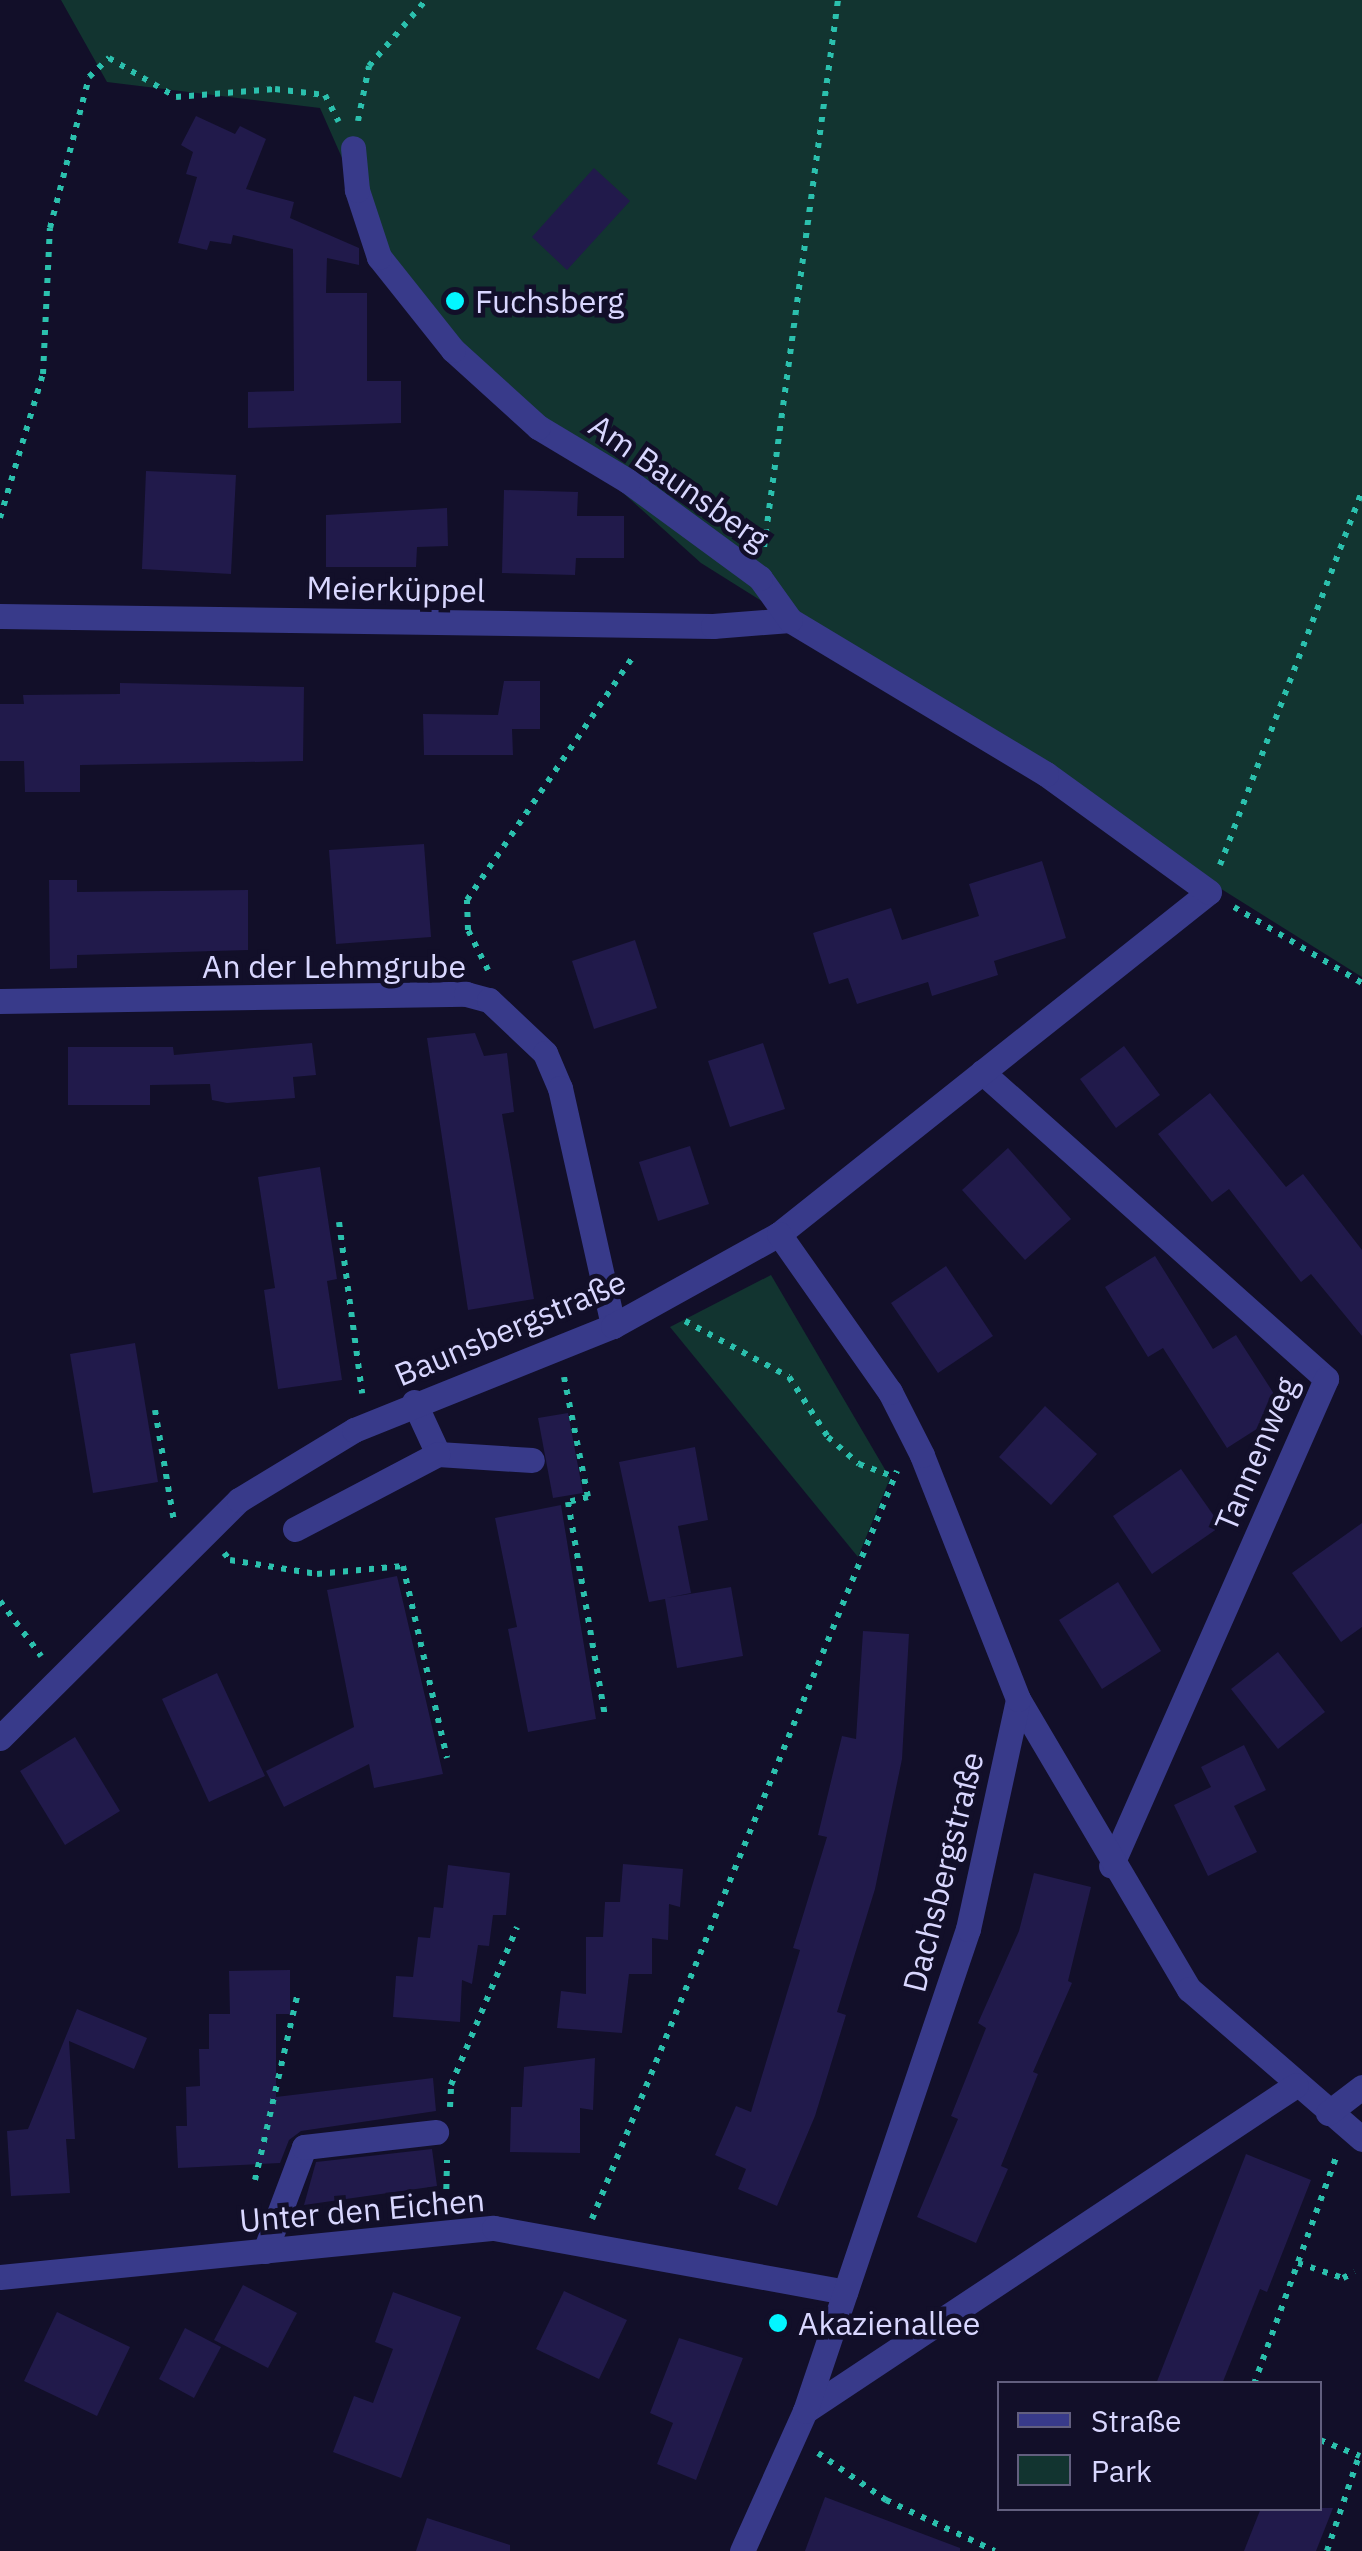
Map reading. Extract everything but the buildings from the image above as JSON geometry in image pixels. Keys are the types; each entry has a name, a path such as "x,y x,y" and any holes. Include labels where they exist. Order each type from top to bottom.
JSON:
{"street":[{"name":"Am Baunsberg","path":"353,148 357,190 378,257 453,350 538,427 628,481 760,578 790,620 1046,774 1209,892"},
{"name":"Meierküppel","path":"0,616 654,625 790,620"},
{"name":"Baunsbergstraße","path":"0,1738 239,1500 366,1424 613,1326 779,1234 1209,892"},
{"name":"An der Lehmgrube","path":"0,1001 466,994 489,1000 545,1053 560,1088 613,1326"},
{"name":"Tannenweg","path":"982,1072 1326,1379 1111,1866"},
{"path":"779,1234 890,1392 922,1455 1018,1699 1111,1866 1188,1989 1346,2127 1362,2088"},
{"path":"414,1402 438,1454"},
{"path":"294,1529 438,1454 532,1460"},
{"name":"Dachsbergstraße","path":"742,2551 806,2411 968,1929 1018,1699"},
{"path":"806,2411 1296,2085"},
{"path":"265,2251 304,2148 444,2132"},
{"name":"Unter den Eichen","path":"0,2277 494,2228 580,2247 844,2292"}],"path":[{"path":"353,148 369,66 426,0"},
{"path":"760,578 838,0"},
{"path":"0,518 43,374 50,228 88,77 108,58 176,96 275,89 325,95 353,148"},
{"path":"1362,492 1209,892 1362,983"},
{"path":"489,1000 492,979 468,930 467,900 654,625"},
{"path":"339,1222 366,1424"},
{"path":"666,1296 690,1327 789,1376 828,1437 859,1464 895,1477"},
{"path":"550,1348 567,1384 588,1497 568,1502 605,1716"},
{"path":"155,1410 184,1556"},
{"path":"580,2247 900,1464 922,1455"},
{"path":"206,1534 230,1560 317,1574 402,1566 447,1758"},
{"path":"0,1601 59,1682"},
{"path":"449,2232 444,2132 450,2084 517,1927"},
{"path":"254,2184 297,1996"},
{"path":"1255,2381 1346,2127"},
{"path":"1298,2263 1343,2278 1356,2272"},
{"path":"792,2436 886,2500 995,2551"},
{"path":"1322,2441 1361,2456 1327,2551"}],"green space":[{"path":"61,0 1362,0 1362,977 701,563 462,348 384,253 320,108 107,82"},
{"path":"771,1275 890,1478 858,1557 670,1327"}],"place":[{"name":"Fuchsberg","path":"455,301"},
{"name":"Akazienallee","path":"778,2323"}]}
